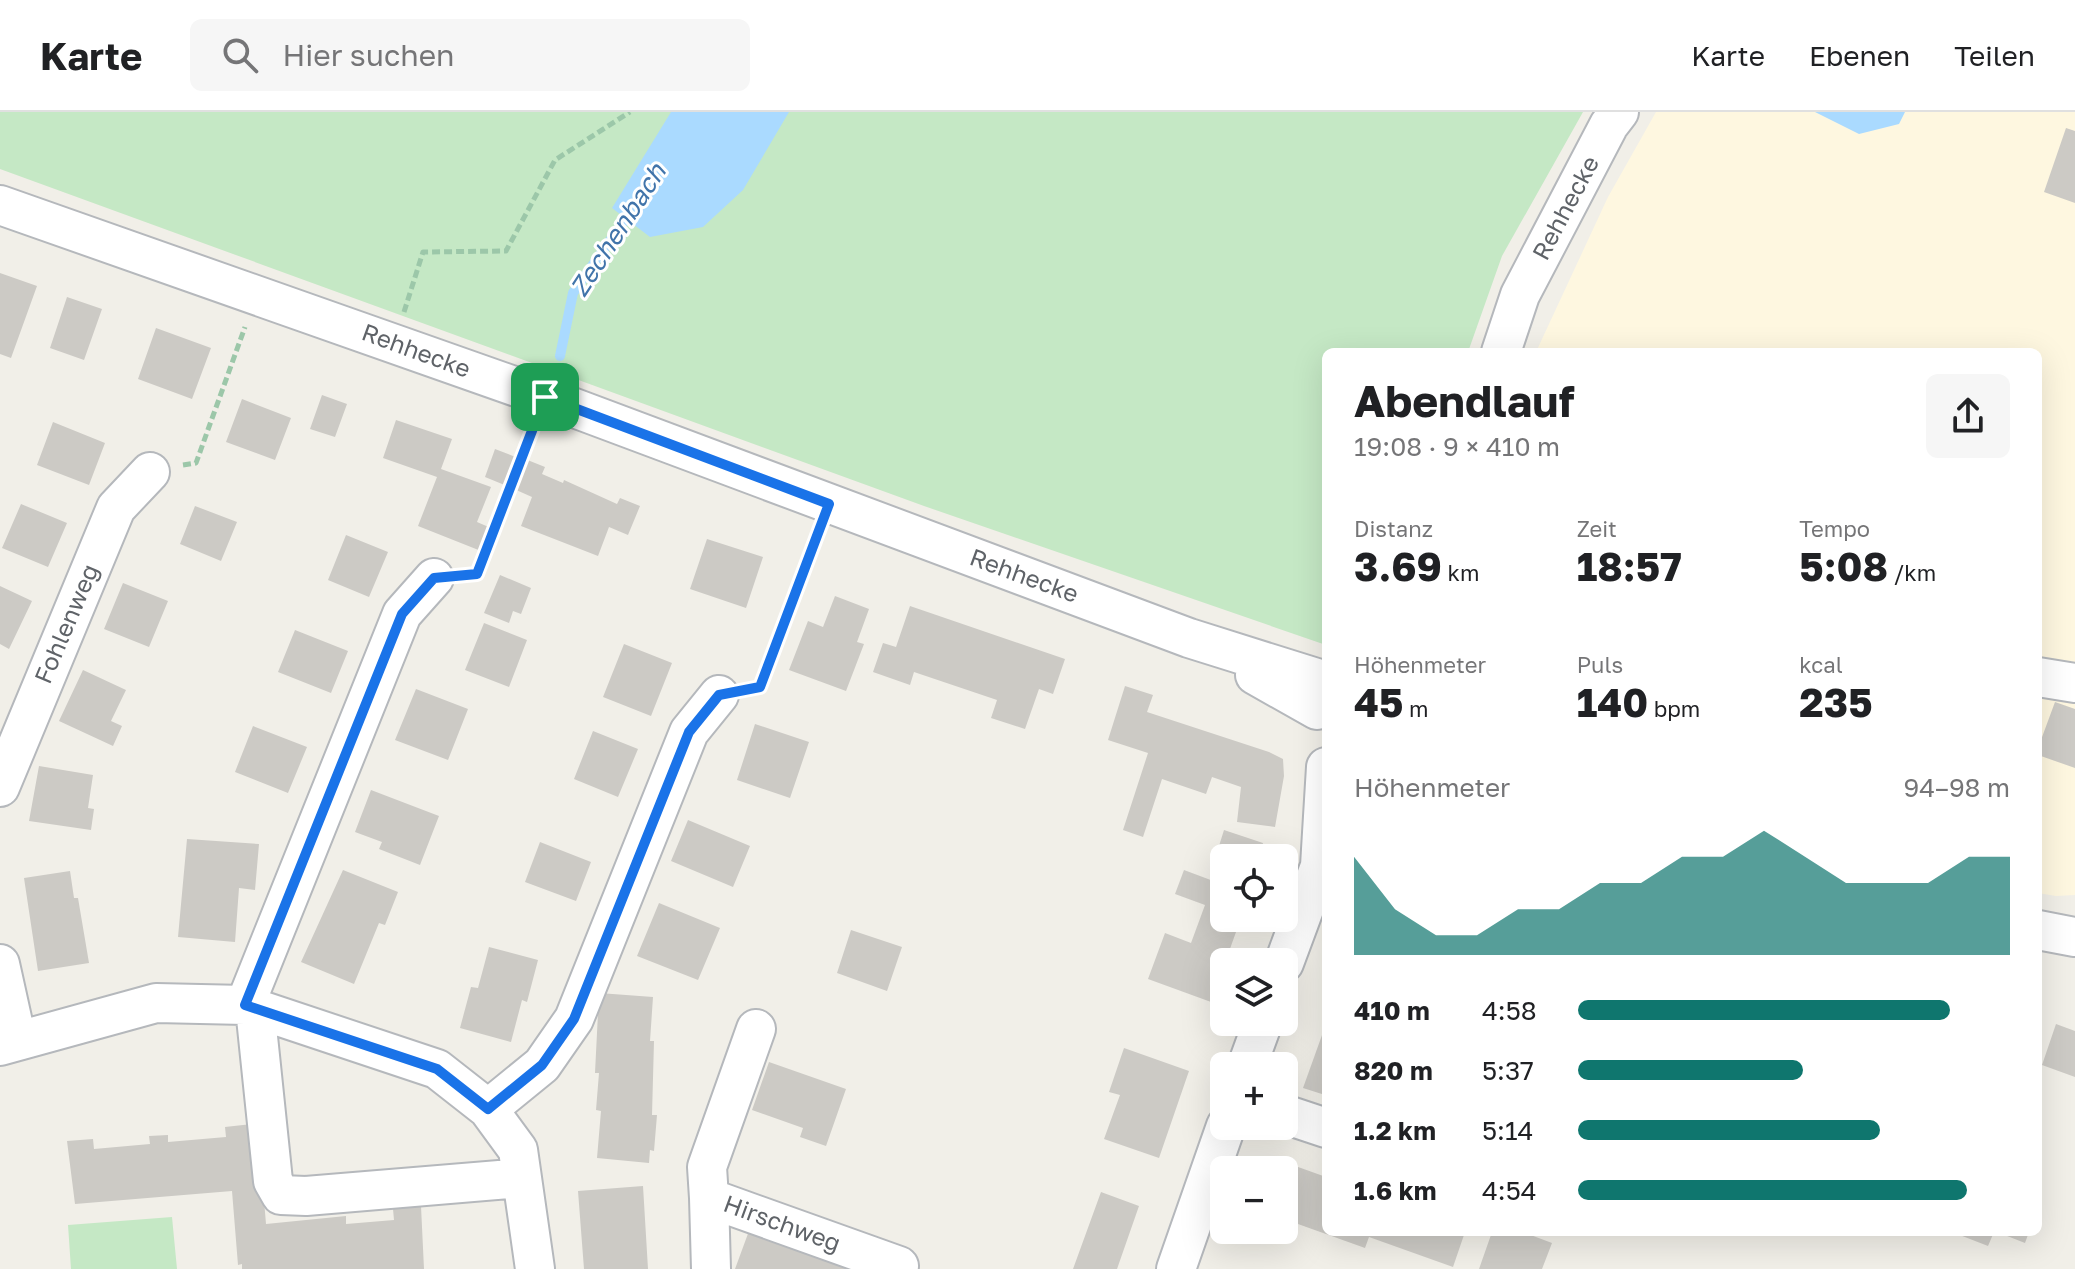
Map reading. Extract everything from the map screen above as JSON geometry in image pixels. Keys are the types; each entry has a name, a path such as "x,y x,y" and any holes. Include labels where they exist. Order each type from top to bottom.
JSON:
{"street":[{"name":"Rehhecke","path":"1502,348 1520,295 1609,125 1619,112"},
{"name":"Rehhecke","path":"0,205 545,397 1189,638 1322,694"},
{"name":"Fohlenweg","path":"0,787 116,508 150,472"},
{"path":"434,578 402,614 250,1007 273,1181 281,1195 306,1196 522,1178"},
{"path":"2042,678 2075,683"},
{"path":"488,1109 542,1065 574,1019 689,732 719,695"},
{"path":"1322,698 1315,726 1322,751"},
{"path":"1295,948 1312,926 1322,867"},
{"path":"2042,931 2075,937"},
{"path":"0,964 8,1044 156,1003 250,1007 437,1069 488,1109 518,1150 535,1269"},
{"name":"Hirschweg","path":"711,1269 707,1167 756,1029"},
{"path":"1298,1119 1322,1127"},
{"path":"1176,1269 1221,1140"},
{"name":"Hirschweg","path":"709,1198 899,1266"}],"path":[{"path":"394,344 423,252 506,251 555,160 630,112"},
{"path":"150,472 196,463 257,294"},
{"path":"434,578 477,574 545,397"},
{"path":"719,695 760,687 829,504"}],"shaded area":[{"path":"1656,112 2075,112 2075,895 2042,894 2042,348 1538,348 1608,197"}],"green space":[{"path":"0,112 1583,112 1502,256 1469,348 1322,348 1322,644 924,506 0,169"},
{"path":"172,1217 177,1269 71,1269 68,1225"}],"water":[{"path":"671,112 789,112 743,190 703,227 650,237 612,208"},
{"path":"1815,112 1905,112 1899,124 1859,134"}],"building":[{"path":"2066,128 2075,131 2075,203 2044,192"},
{"path":"0,273 37,286 11,358 0,354"},
{"path":"67,297 102,309 84,360 50,348"},
{"path":"156,328 211,348 192,399 138,379"},
{"path":"322,395 347,404 335,437 310,429"},
{"path":"242,399 291,418 275,460 226,442"},
{"path":"396,420 452,439 441,469 491,487 477,522 491,528 481,551 418,526 437,477 383,458"},
{"path":"53,422 105,443 89,485 37,465"},
{"path":"495,449 518,458 507,486 485,477"},
{"path":"525,459 545,467 542,474 563,483 564,480 617,504 620,498 640,506 628,535 609,527 598,556 521,526 532,497 514,489"},
{"path":"21,504 67,523 48,567 2,548"},
{"path":"195,506 237,522 221,561 180,544"},
{"path":"346,535 388,552 369,597 328,580"},
{"path":"707,539 763,557 746,608 690,589"},
{"path":"500,575 531,588 521,614 513,611 509,623 484,613"},
{"path":"123,583 168,601 149,647 104,629"},
{"path":"0,586 32,601 9,649 0,644"},
{"path":"835,596 869,609 857,642 864,644 846,691 789,670 808,621 823,627"},
{"path":"910,606 1065,659 1053,694 1039,689 1025,729 991,718 997,700 914,672 910,685 873,672 883,643 896,647"},
{"path":"484,623 527,640 509,687 465,670"},
{"path":"295,630 348,651 331,693 278,672"},
{"path":"624,644 672,663 651,716 603,697"},
{"path":"83,670 126,690 111,721 122,726 113,746 59,721"},
{"path":"1125,686 1153,695 1147,712 1283,759 1284,776 1275,827 1237,822 1241,787 1212,777 1206,794 1162,779 1143,837 1123,830 1148,753 1108,740"},
{"path":"416,689 468,709 448,760 395,740"},
{"path":"2055,702 2075,709 2075,768 2042,756 2042,737"},
{"path":"755,724 809,742 790,798 737,780"},
{"path":"253,726 307,747 288,793 235,772"},
{"path":"593,731 638,749 618,797 574,779"},
{"path":"39,766 93,775 88,808 94,809 91,830 29,821"},
{"path":"371,790 439,816 420,865 379,849 382,842 355,832"},
{"path":"688,820 750,846 733,887 671,861"},
{"path":"1224,830 1263,843 1263,844 1220,844"},
{"path":"187,839 259,844 255,890 239,888 235,942 178,937"},
{"path":"540,842 591,862 576,901 525,882"},
{"path":"343,870 398,892 385,925 379,923 354,984 301,962"},
{"path":"1184,870 1210,880 1210,932 1236,932 1230,948 1210,948 1210,1002 1148,979 1165,933 1191,943 1205,905 1175,894"},
{"path":"70,871 89,963 38,971 24,878"},
{"path":"659,903 720,928 698,980 637,956"},
{"path":"851,930 902,947 887,991 837,973"},
{"path":"489,947 538,960 527,1002 522,1000 511,1042 460,1028 471,987 478,988"},
{"path":"599,993 653,997 650,1041 654,1041 652,1115 657,1115 654,1151 650,1150 649,1163 597,1158 601,1111 596,1110 599,1073 595,1073"},
{"path":"2056,1024 2075,1031 2075,1077 2042,1065"},
{"path":"1322,1035 1322,1094 1303,1088"},
{"path":"1124,1048 1189,1071 1159,1158 1104,1139 1120,1095 1109,1092"},
{"path":"769,1062 846,1089 826,1146 800,1137 803,1128 752,1110"},
{"path":"252,1124 266,1224 346,1216 346,1224 394,1220 393,1209 421,1206 424,1269 242,1269 242,1264 238,1265 232,1191 75,1204 67,1141 93,1139 94,1149 150,1144 149,1136 168,1135 168,1142 226,1137 225,1127"},
{"path":"1298,1167 1322,1176 1322,1233 1298,1224"},
{"path":"643,1186 648,1269 584,1269 578,1191"},
{"path":"1101,1192 1139,1206 1117,1269 1073,1269"},
{"path":"753,1220 882,1269 735,1269"},
{"path":"1331,1236 1464,1236 1453,1267 1369,1237 1365,1248"},
{"path":"1491,1236 1534,1236 1552,1243 1542,1269 1479,1269"},
{"path":"1962,1236 1992,1236 1988,1246"},
{"path":"2007,1236 2028,1236 2025,1243"}],"waterway":[{"name":"Zechenbach","path":"560,356 573,293 633,208"}],"route":[{"path":"545,397 829,504 760,687 719,695 689,732 574,1019 542,1065 488,1109 437,1069 245,1005 402,614 434,578 477,574 545,397"}]}
